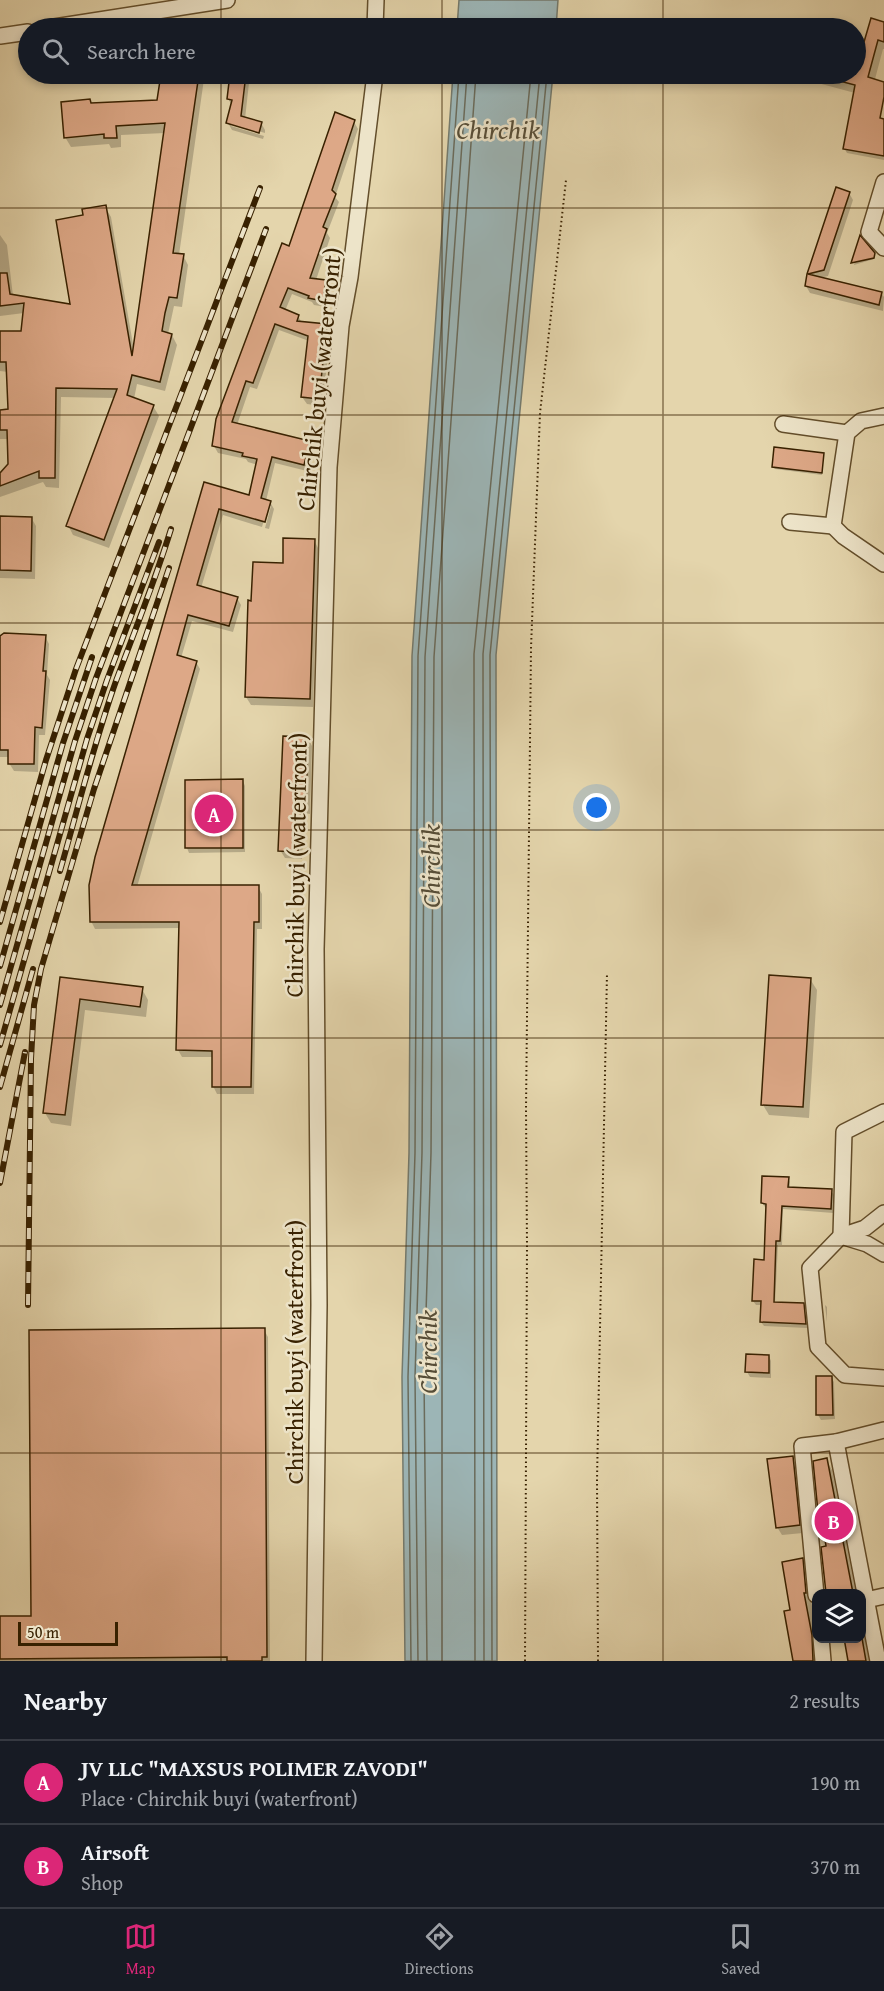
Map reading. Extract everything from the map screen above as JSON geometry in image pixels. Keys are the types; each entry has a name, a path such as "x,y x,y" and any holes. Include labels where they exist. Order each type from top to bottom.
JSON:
{"street":[{"path":"112,18 227,0"},
{"path":"375,18 376,0"},
{"path":"0,36 18,33"},
{"name":"Chirchik buyi (waterfront)","path":"314,1661 318,1305 316,949 329,467 341,326 350,277 374,84"},
{"path":"884,182 869,232 884,248"},
{"path":"833,526 847,433 861,421 884,416"},
{"path":"783,424 847,433"},
{"path":"790,522 833,526 843,536 884,564"},
{"path":"841,1236 844,1132 884,1112"},
{"path":"884,1212 865,1228 841,1236 810,1268 818,1347 845,1375 884,1378"},
{"path":"841,1236 867,1244 884,1254"},
{"path":"815,1589 802,1446 836,1442 884,1430"},
{"path":"836,1442 864,1589"},
{"path":"878,1661 866,1600 884,1596"},
{"path":"821,1643 823,1661"}],"path":[{"path":"525,1661 526,1109 531,648 540,413 566,180"},
{"path":"598,1661 597,1480 607,973"}],"water":[{"path":"459,0 558,0 557,18 458,18"},
{"name":"Chirchik","path":"452,84 552,84 496,655 497,1661 405,1661 402,1377 409,1153 412,656"}],"building":[{"path":"871,18 884,22 884,42 878,40 868,77 884,82 880,118 884,119 884,156 843,149 855,85 851,84 866,84 866,35"},
{"path":"159,84 198,84 173,253 184,254 177,298 169,297 165,313 162,331 172,334 160,382 132,375 127,395 154,405 104,540 66,526 117,389 56,388 55,478 39,478 39,471 0,486 0,473 8,464 7,430 0,430 0,410 8,409 6,362 0,362 0,331 21,331 24,303 0,306 0,273 7,273 10,294 70,304 56,220 83,215 82,209 106,205 132,356 165,123 116,126 117,138 104,138 104,134 64,138 61,102 90,99 91,103 157,100"},
{"path":"229,84 245,84 241,116 262,122 259,133 226,123 232,100 227,99"},
{"path":"335,112 355,120 332,190 336,194 323,227 327,229 310,278 326,280 323,301 308,298 309,296 288,288 280,307 299,315 297,321 327,324 319,399 301,397 308,336 275,324 253,383 246,381 232,422 310,441 304,465 272,457 261,498 271,501 265,522 219,509 197,585 238,597 229,626 188,615 177,655 197,661 132,885 259,885 259,922 254,922 251,1087 212,1087 212,1051 176,1050 179,922 90,922 89,885 95,857 204,482 249,495 257,459 242,456 243,453 212,446 216,419 282,243 289,246"},
{"path":"836,187 850,192 824,270 808,274 882,292 879,305 805,286 807,274"},
{"path":"860,235 875,253 874,258 851,263"},
{"path":"774,447 824,453 822,473 772,467"},
{"path":"0,516 32,517 31,571 0,570"},
{"path":"283,538 315,539 310,699 245,697 248,600 251,601 253,562 283,563"},
{"path":"4,633 46,635 42,728 35,727 34,764 8,764 8,750 0,750 0,636"},
{"path":"283,736 308,737 306,806 301,806 298,852 278,851"},
{"path":"243,779 243,848 185,848 185,780"},
{"path":"769,975 811,978 803,1107 761,1105"},
{"path":"60,977 143,987 140,1007 80,999 65,1115 43,1113"},
{"path":"762,1176 789,1177 788,1187 832,1189 831,1209 782,1206 780,1241 776,1241 774,1302 804,1303 806,1324 760,1322 761,1301 752,1301 754,1259 764,1260 766,1204 761,1203"},
{"path":"265,1328 267,1657 262,1657 262,1661 227,1661 227,1657 0,1659 0,1616 31,1616 29,1330"},
{"path":"746,1354 769,1355 769,1373 745,1372"},
{"path":"816,1376 832,1376 833,1415 816,1415"},
{"path":"793,1456 800,1525 776,1528 767,1459"},
{"path":"827,1458 852,1589 826,1589 821,1547 826,1546 822,1522 819,1522 813,1461"},
{"path":"803,1558 806,1593 804,1593 812,1635 813,1661 793,1661 784,1611 790,1610 782,1562"},
{"path":"845,1643 863,1643 866,1661 848,1661"}],"railway":[{"path":"0,922 46,760 76,669 260,188"},
{"path":"0,1005 75,741 96,678 266,229"},
{"path":"60,871 108,704 171,529"},
{"path":"0,1045 87,739 159,542"},
{"path":"28,1305 31,1059 34,1005 41,969 94,789 169,568"},
{"path":"0,966 63,743 92,657"},
{"path":"0,1087 33,969"},
{"path":"0,1183 25,1052"}],"place":[{"name":"JV LLC \"MAXSUS POLIMER ZAVODI\"","path":"214,814"},
{"name":"Airsoft","path":"834,1521"}]}
